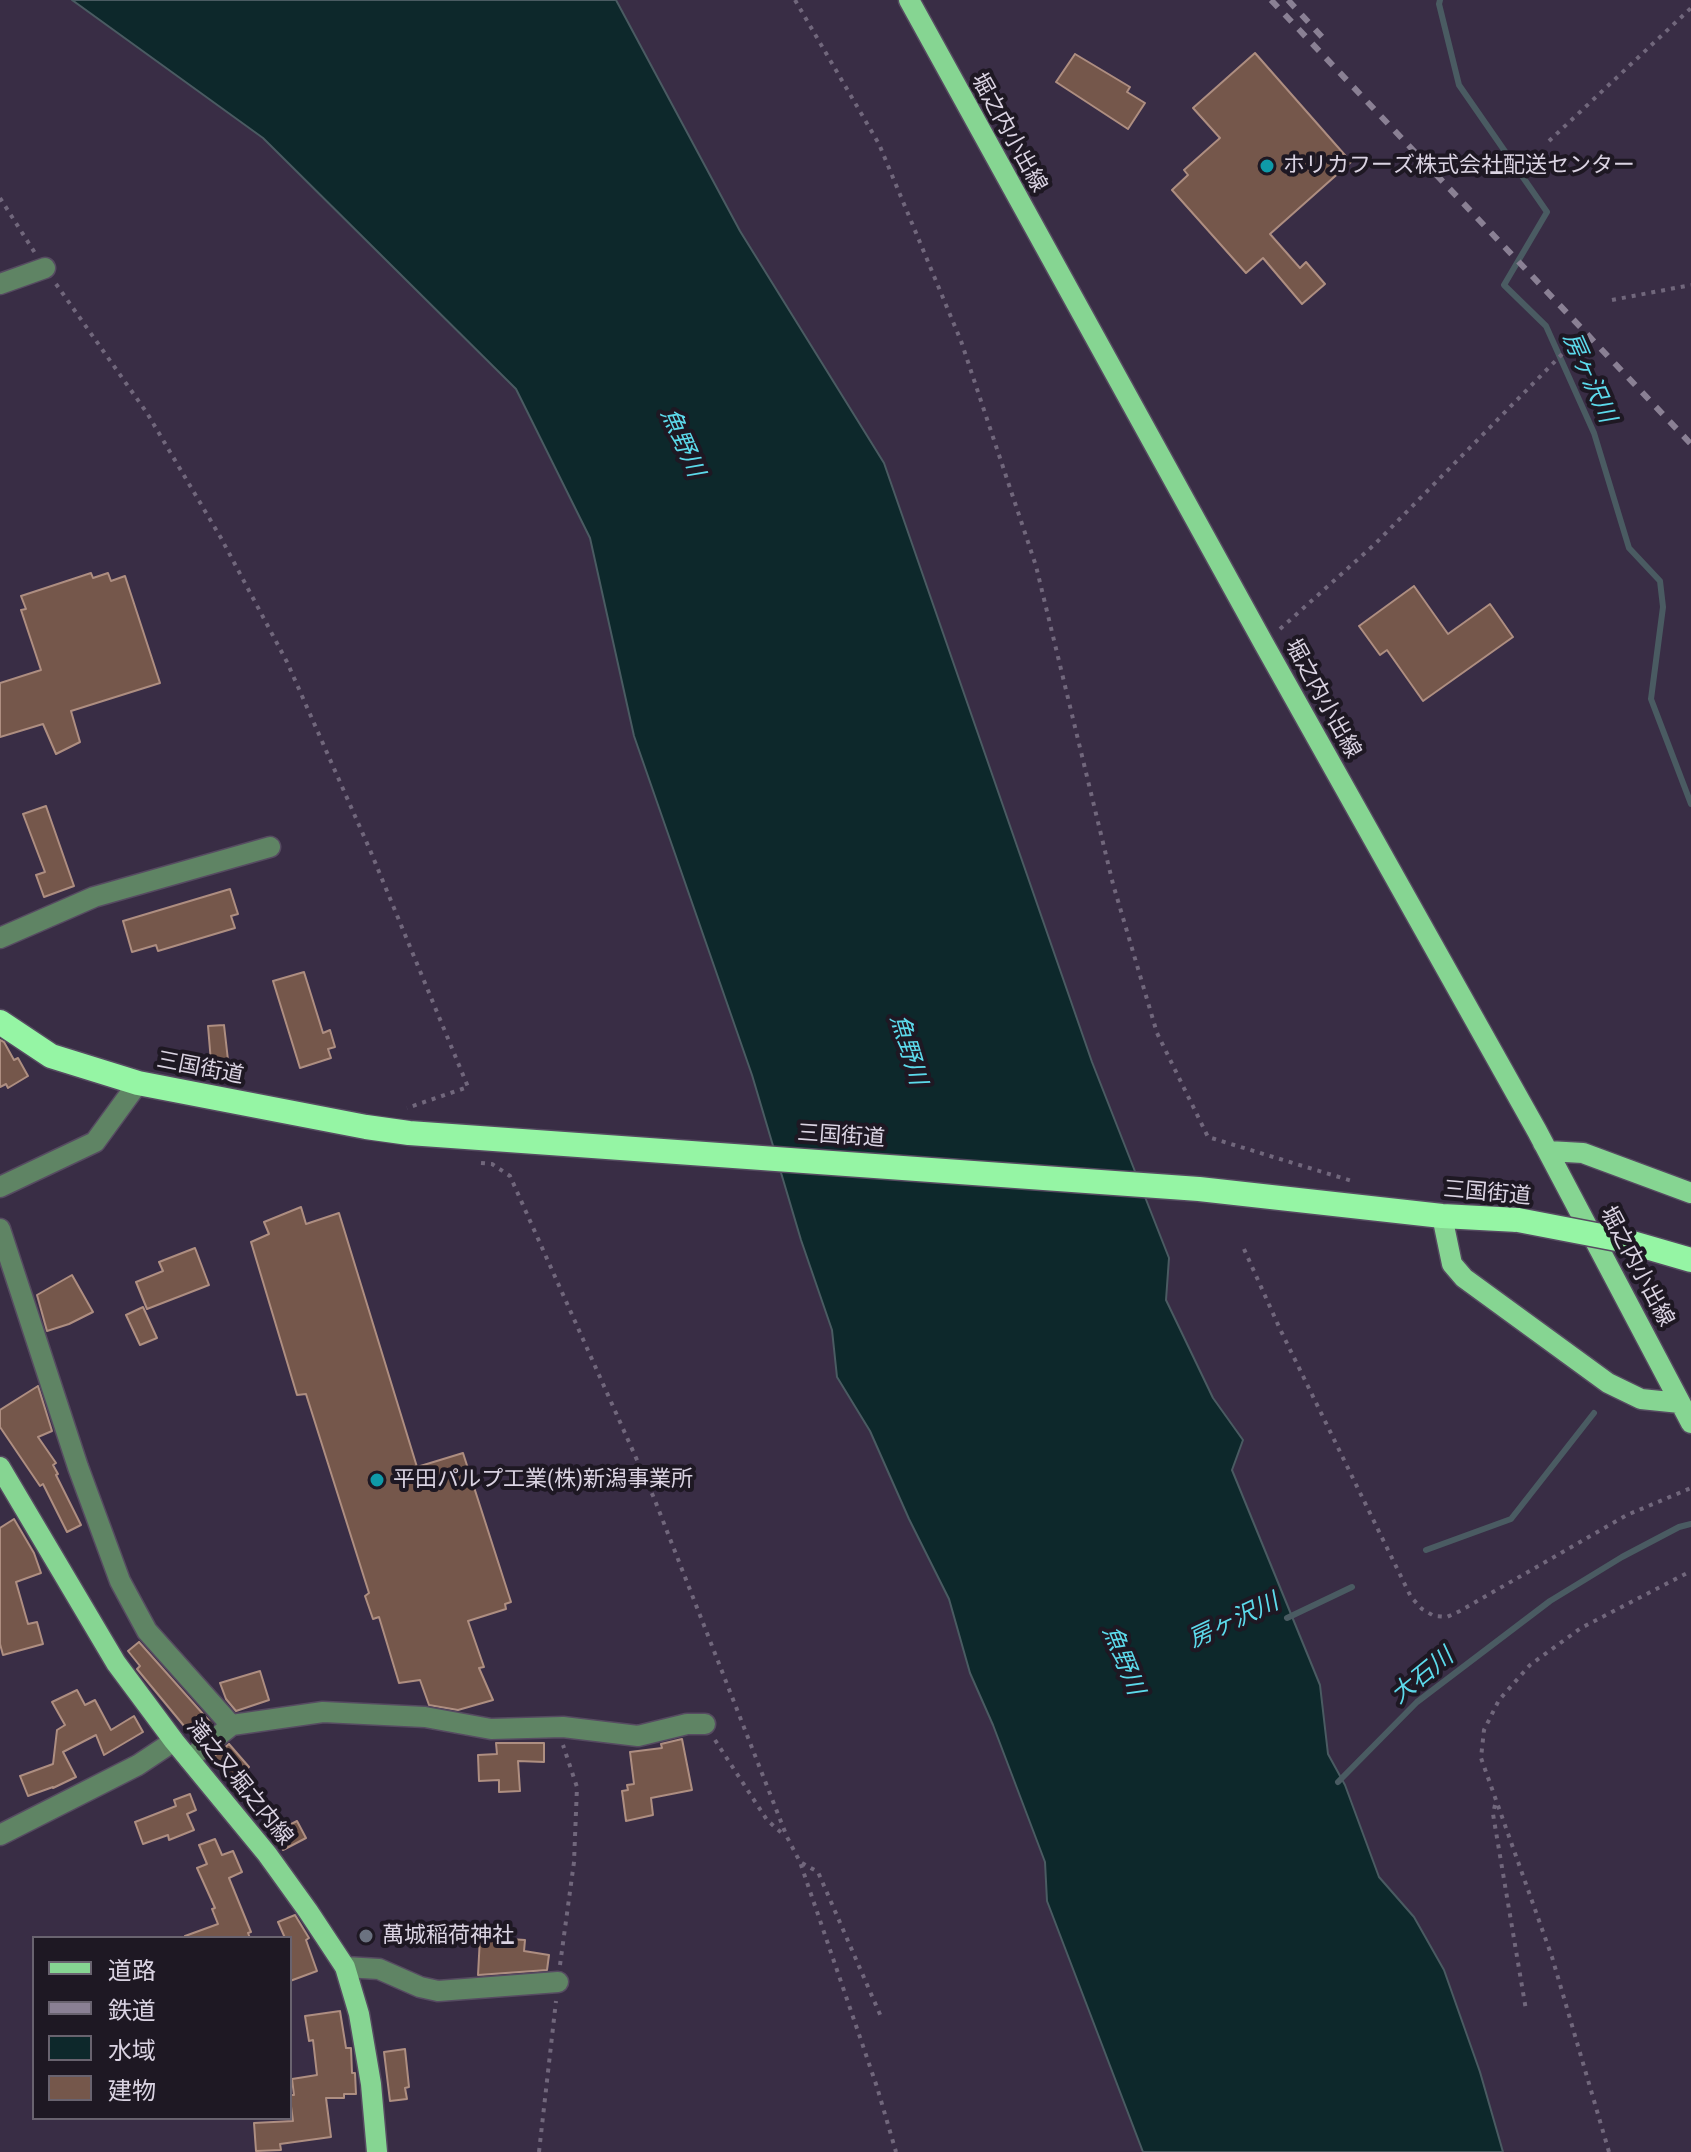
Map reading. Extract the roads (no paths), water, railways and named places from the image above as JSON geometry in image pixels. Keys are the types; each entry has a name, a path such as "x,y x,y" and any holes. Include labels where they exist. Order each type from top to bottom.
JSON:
{"highway":[{"name":"三国街道","path":"0,1022 51,1056 138,1083 366,1127 409,1133 1199,1189 1442,1216 1518,1220 1622,1240 1691,1260"}],"main road":[{"name":"堀之内小出線","path":"909,0 1548,1151 1691,1423"},
{"path":"1548,1151 1583,1153 1691,1193"},
{"path":"1442,1216 1452,1264 1464,1278 1608,1383 1641,1399 1680,1403"},
{"name":"滝之又堀之内線","path":"0,1467 116,1663 174,1741 267,1854 345,1967 359,2014 371,2084 377,2152"}],"street":[{"path":"0,284 45,268"},
{"path":"0,938 94,897 270,847"},
{"path":"0,1187 95,1142 138,1083"},
{"path":"0,1229 78,1467 120,1581 147,1631 231,1725"},
{"path":"189,1759 231,1725 323,1712 425,1717 491,1729 563,1727 638,1736 687,1724 705,1724"},
{"path":"0,1835 138,1765 174,1741"},
{"path":"345,1967 379,1969 420,1987 438,1991 558,1982"}],"water":[{"name":"魚野川","path":"72,0 616,0 740,231 884,463 1092,1062 1169,1258 1166,1300 1213,1398 1243,1440 1232,1470 1320,1685 1328,1754 1345,1785 1379,1877 1414,1917 1444,1970 1480,2072 1503,2152 1143,2152 1047,1901 1045,1862 970,1673 949,1599 870,1431 837,1377 832,1330 801,1240 752,1075 634,736 590,538 516,389 263,138"}],"waterway":[{"name":"房ヶ沢川","path":"1440,0 1459,85 1547,212 1504,285 1546,326 1594,433 1629,548 1660,581 1663,607 1651,699 1691,804"},
{"name":"房ヶ沢川","path":"1426,1550 1511,1519 1594,1413"},
{"name":"大石川","path":"1338,1782 1417,1702 1550,1601 1622,1557 1679,1527 1691,1524"},
{"name":"房ヶ沢川","path":"1287,1618 1352,1587"}],"railway":[{"path":"1271,0 1691,444"},
{"path":"1288,0 1323,38"}],"place":[{"name":"ホリカフーズ株式会社配送センター","path":"1267,166"},
{"name":"平田パルプ工業(株)新潟事業所","path":"377,1480"},
{"name":"萬城稲荷神社","path":"366,1936"}]}
